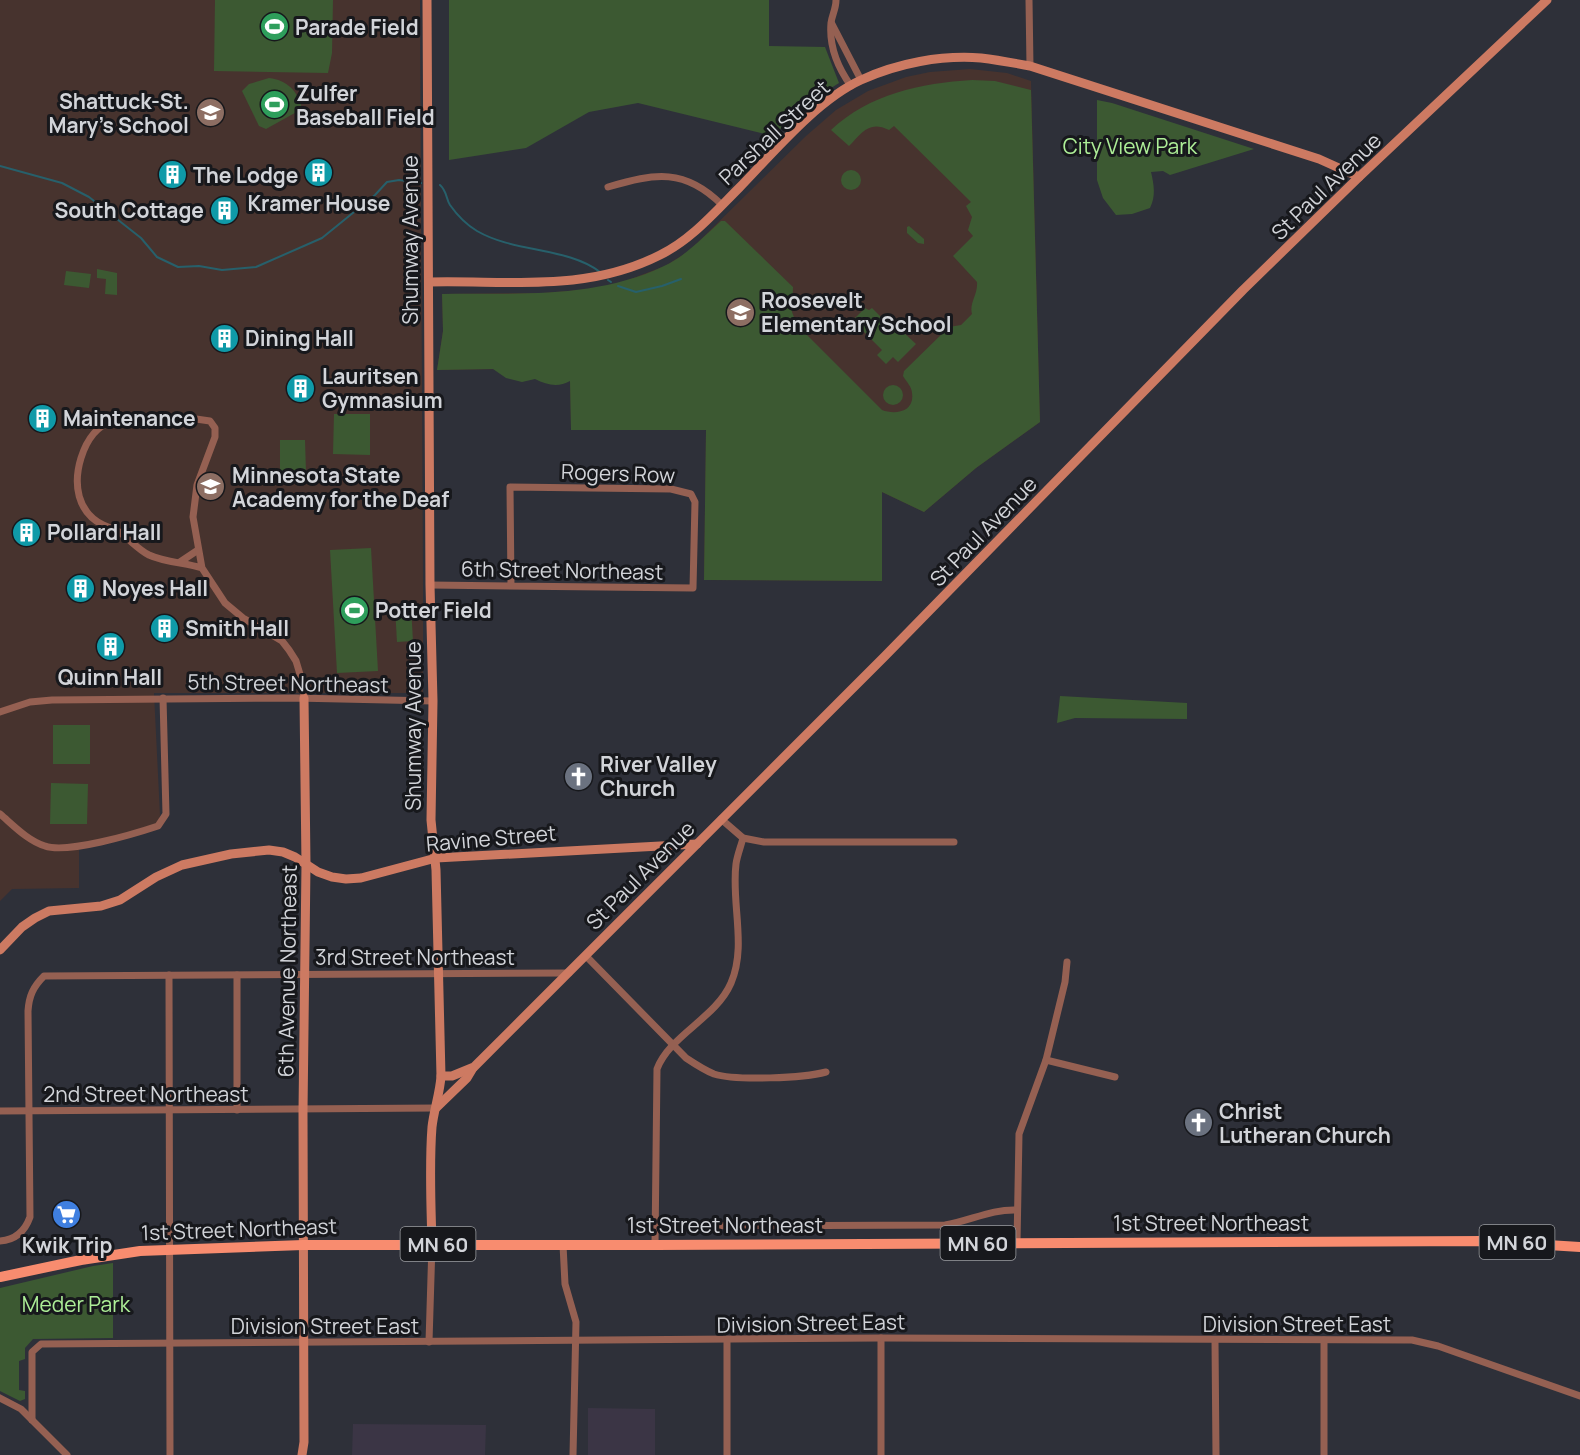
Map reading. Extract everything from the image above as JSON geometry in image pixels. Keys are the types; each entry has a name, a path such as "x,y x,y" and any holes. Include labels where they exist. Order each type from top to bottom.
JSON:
{"main road":[{"name":"1st Street Northeast","path":"0,1277 94,1257 140,1251 303,1245 1454,1241 1540,1243 1580,1247"}],"street":[{"name":"Shumway Avenue","path":"427,0 430,585 433,701 431,820 436,858 441,1076 432,1145 429,1342"},
{"path":"836,0 836,11 831,21 832,42 836,60 851,86"},
{"path":"1029,0 1030,66"},
{"name":"St Paul Avenue","path":"441,1076 452,1076 474,1067 885,656 1243,290 1359,177 1548,0"},
{"path":"831,21 861,80"},
{"name":"Parshall Street","path":"429,282 568,282 616,273 663,254 682,242 722,205 803,123 851,86 861,80 899,67 930,60 981,58 1030,66 1319,159 1359,177"},
{"path":"608,187 642,177 664,175 701,187 722,205"},
{"path":"202,568 163,560 147,554 118,531 94,519 82,504 77,495 77,477 81,459 86,446 102,426 113,422 182,417 210,421 215,428 215,437 197,485 193,517 202,568 225,603 243,618 282,641 296,662 304,698"},
{"name":"Rogers Row","path":"511,586 510,487 684,490 691,494 695,502 693,588"},
{"path":"180,562 198,550"},
{"name":"6th Street Northeast","path":"430,585 693,588"},
{"path":"0,814 44,846 58,849 140,832 158,826 166,814 163,698"},
{"name":"5th Street Northeast","path":"0,712 30,702 52,700 304,698 433,701"},
{"name":"6th Avenue Northeast","path":"302,1455 306,864 304,698"},
{"path":"721,819 743,838 764,842 954,842"},
{"path":"655,1245 655,1076 663,1056 723,998 731,984 736,969 737,953 736,864 743,838"},
{"name":"Ravine Street","path":"0,950 22,927 49,911 101,906 120,900 156,877 182,865 231,854 269,850 283,852 318,872 346,879 361,878 436,858 697,843"},
{"path":"586,956 686,1058 700,1068 732,1078 811,1076 825,1072"},
{"path":"1017,1243 1019,1134 1022,1121 1036,1093 1046,1060 1065,982 1067,962"},
{"name":"3rd Street Northeast","path":"28,1112 29,997 36,984 44,976 569,973"},
{"path":"169,975 170,1455"},
{"path":"237,975 237,1110"},
{"path":"1046,1060 1115,1077"},
{"path":"436,1108 467,1078 474,1067"},
{"name":"2nd Street Northeast","path":"0,1112 436,1108"},
{"path":"0,1241 15,1237 23,1231 30,1217 28,1112"},
{"path":"655,1226 945,1225 989,1212 1017,1210"},
{"path":"563,1245 565,1284 576,1322 573,1455"},
{"path":"881,1338 881,1455"},
{"name":"Division Street East","path":"32,1420 32,1352 41,1344 727,1341 881,1338 1412,1340 1425,1342 1580,1396"},
{"path":"1215,1340 1216,1455"},
{"path":"1324,1340 1324,1455"},
{"path":"727,1341 727,1455"},
{"path":"0,1398 21,1409 67,1455"}],"shaded area":[{"name":"Minnesota State Academy for the Deaf","path":"0,0 420,0 423,693 154,693 160,815 158,826 79,845 79,888 12,889 0,901"},
{"name":"Roosevelt Elementary School","path":"970,69 1007,73 1031,81 1040,422 976,468 924,512 882,492 882,581 704,580 706,430 571,430 570,368 437,370 443,331 442,294 543,293 592,289 620,283 665,266 689,251 806,136 836,110 868,91 906,77 930,72"},
{"path":"588,1408 655,1409 655,1455 588,1455"},
{"path":"353,1424 486,1425 485,1455 352,1455"}],"green space":[{"name":"Parade Field","path":"215,0 333,0 332,53 328,73 214,71"},
{"path":"449,0 769,0 769,46 825,47 839,83 804,108 773,136 638,103 589,112 526,148 449,160"},
{"name":"Zulfer Baseball Field","path":"269,78 281,81 291,88 298,97 302,109 266,129 259,126 242,91 249,84"},
{"name":"Roosevelt Elementary School","path":"972,80 995,81 1031,90 1040,422 976,468 924,512 882,492 882,581 704,580 706,430 571,430 570,381 557,385 535,379 522,382 506,378 493,369 437,370 443,331 442,294 555,292 611,284 638,277 672,262 694,246 721,221 725,221 793,287 792,312 797,325 882,410 898,412 907,408 912,399 912,393 903,376 904,371 949,327 961,325 972,314 977,282 953,256 973,236 968,230 972,217 966,206 971,202 894,126 889,130 876,126 866,129 849,146 831,130 862,107 879,99 934,84"},
{"name":"City View Park","path":"1097,100 1254,149 1170,175 1163,171 1151,172 1154,190 1150,208 1132,214 1116,215 1103,198 1097,180"},
{"path":"851,170 858,173 861,180 858,187 851,190 844,187 841,180 844,173"},
{"path":"909,226 924,239 924,244 918,243 907,233"},
{"path":"97,269 117,273 117,295 105,294 106,279 97,278"},
{"path":"66,271 91,274 89,288 64,285"},
{"path":"865,308 869,310 872,308 890,326 892,324 916,344 898,362 893,357 886,364 877,355 882,350 854,322 854,319"},
{"path":"893,385 900,388 903,395 900,402 893,405 886,402 883,395 886,388"},
{"path":"334,414 370,414 370,455 333,454"},
{"path":"280,440 305,440 306,472 298,472 294,478 285,478 280,472"},
{"name":"Potter Field","path":"371,548 378,671 337,673 330,550"},
{"path":"411,607 413,641 397,642 395,608"},
{"path":"1060,696 1187,703 1187,719 1075,718 1057,723"},
{"path":"53,725 90,725 90,764 53,764"},
{"path":"51,783 88,784 87,824 50,824"},
{"name":"Meder Park","path":"113,1263 113,1338 33,1339 25,1348 25,1359 19,1361 19,1390 25,1391 25,1399 20,1401 0,1391 0,1288"}],"waterway":[{"path":"0,166 62,183 89,197 141,238 157,257 178,267 199,266 222,270 256,267 322,238 375,195 387,182 399,180 421,183"},
{"path":"440,185 453,209 477,231 508,243 572,258 600,272"},
{"path":"618,286 636,292 681,279"}],"place":[{"name":"Parade Field","path":"274,27"},
{"name":"Zulfer Baseball Field","path":"275,105"},
{"name":"Shattuck-St. Mary’s School","path":"210,113"},
{"name":"Kramer House","path":"319,172"},
{"name":"The Lodge","path":"172,175"},
{"name":"South Cottage","path":"225,210"},
{"name":"Roosevelt Elementary School","path":"740,312"},
{"name":"Dining Hall","path":"224,338"},
{"name":"Lauritsen Gymnasium","path":"301,388"},
{"name":"Maintenance","path":"42,418"},
{"name":"Minnesota State Academy for the Deaf","path":"211,487"},
{"name":"Pollard Hall","path":"26,532"},
{"name":"Noyes Hall","path":"81,588"},
{"name":"Potter Field","path":"354,610"},
{"name":"Smith Hall","path":"164,628"},
{"name":"Quinn Hall","path":"110,646"},
{"name":"River Valley Church","path":"579,776"},
{"name":"Christ Lutheran Church","path":"1198,1123"},
{"name":"Kwik Trip","path":"67,1214"}]}
